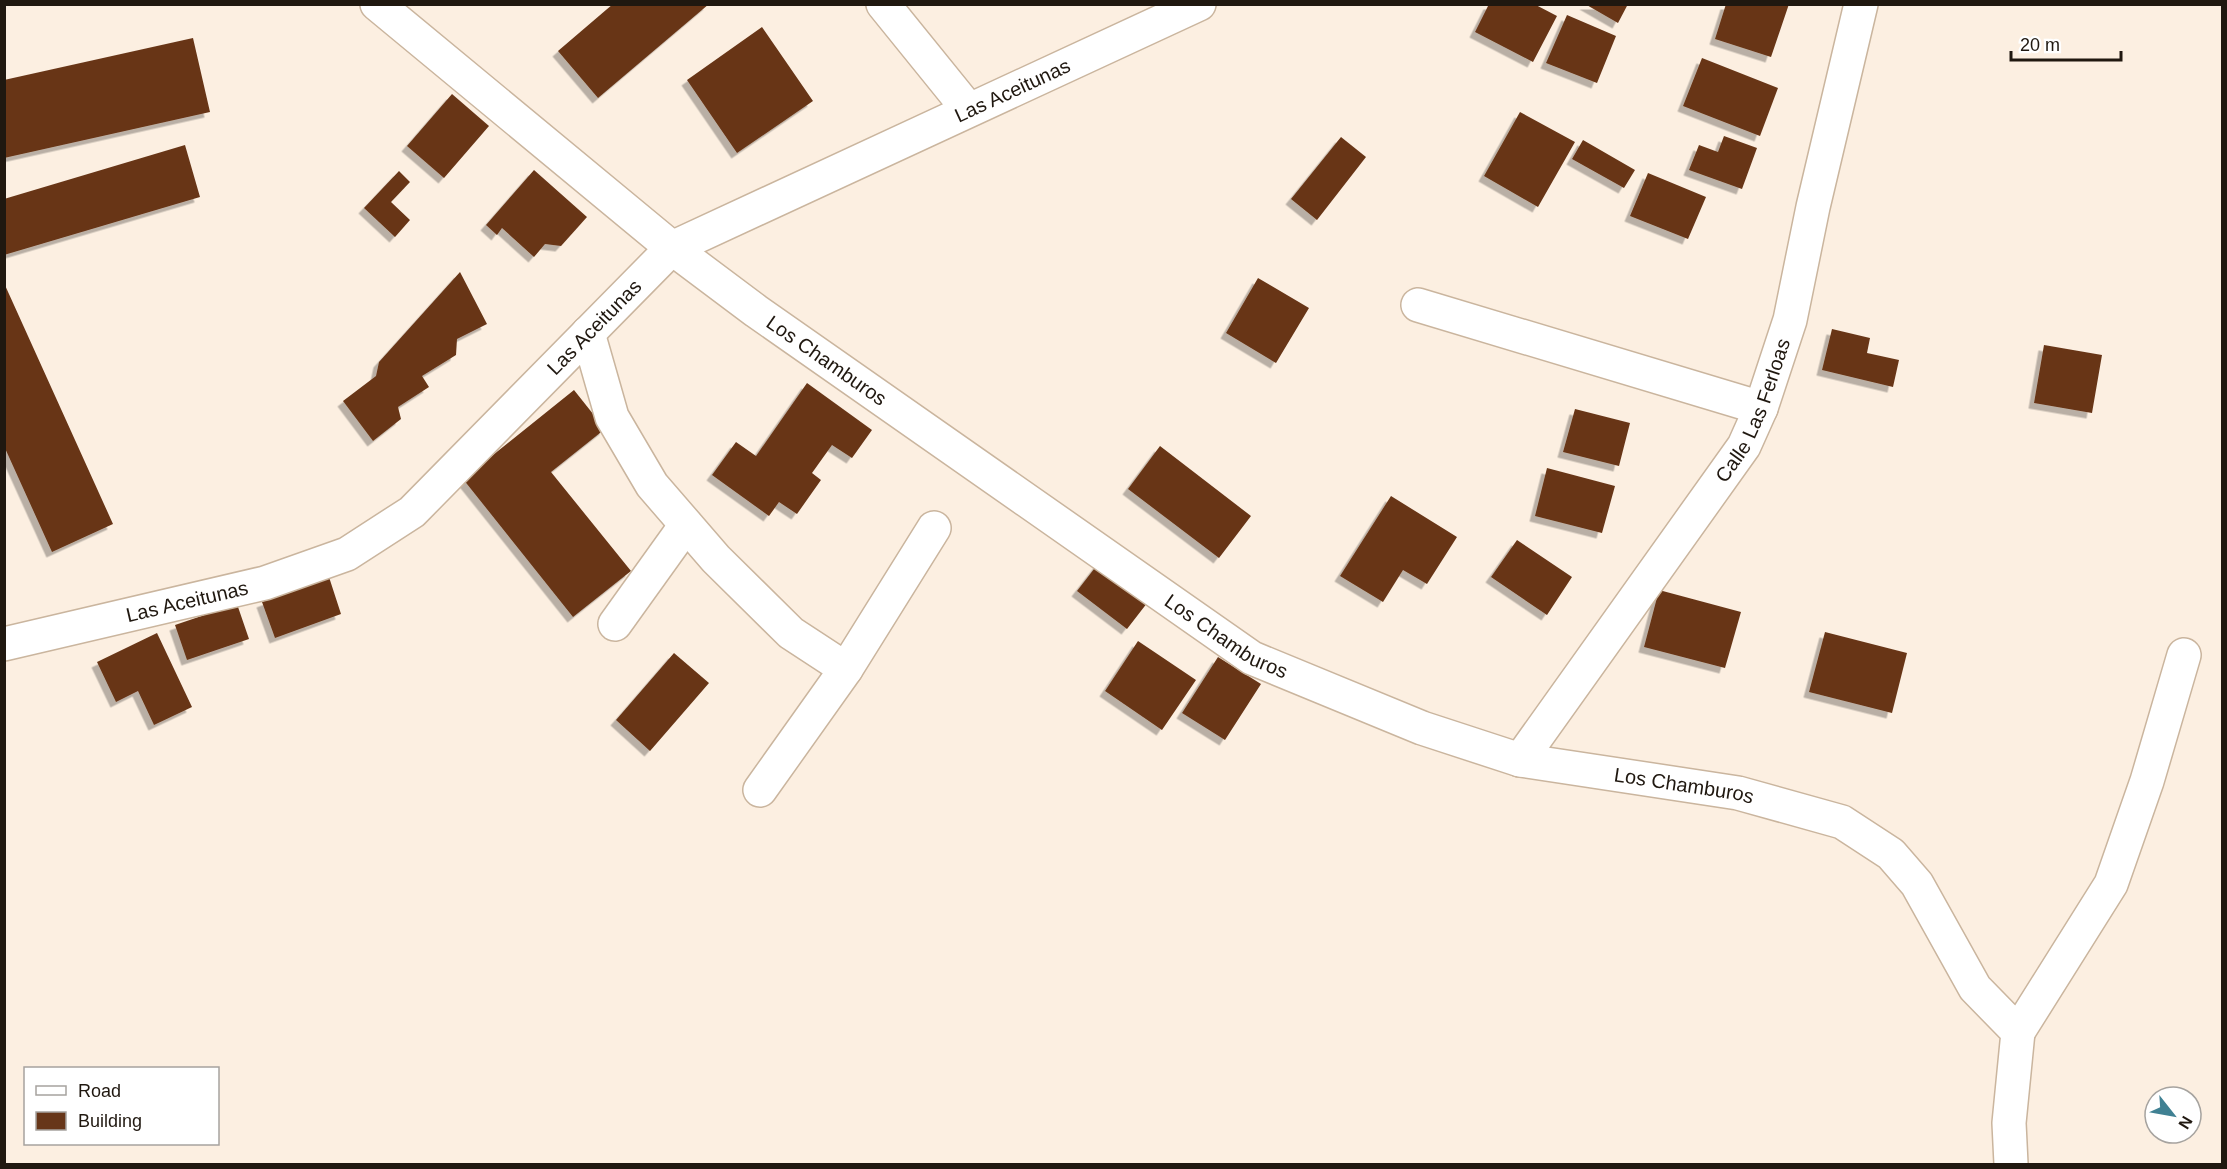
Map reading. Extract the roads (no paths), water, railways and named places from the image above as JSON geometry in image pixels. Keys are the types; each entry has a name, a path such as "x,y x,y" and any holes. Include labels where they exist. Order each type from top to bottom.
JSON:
{"street":[{"name":"Los Chamburos","path":"377,4 672,248 756,311 1252,658 1422,728 1520,760 1738,793 1842,822 1891,854 1917,884 1976,988 2018,1032"},
{"path":"883,4 968,110"},
{"name":"Las Aceitunas","path":"5,643 264,583 347,554 412,512 672,248 1199,4"},
{"name":"Calle Las Ferloas","path":"1520,760 1744,446 1761,408 1790,320 1813,207 1862,4"},
{"path":"1418,305 1761,408"},
{"path":"588,333 612,417 652,485 686,525 791,633 846,669"},
{"path":"615,624 686,525"},
{"path":"760,790 846,669 934,528"},
{"path":"2011,1164 2009,1123 2018,1032 2111,884 2147,781 2184,655"}]}
